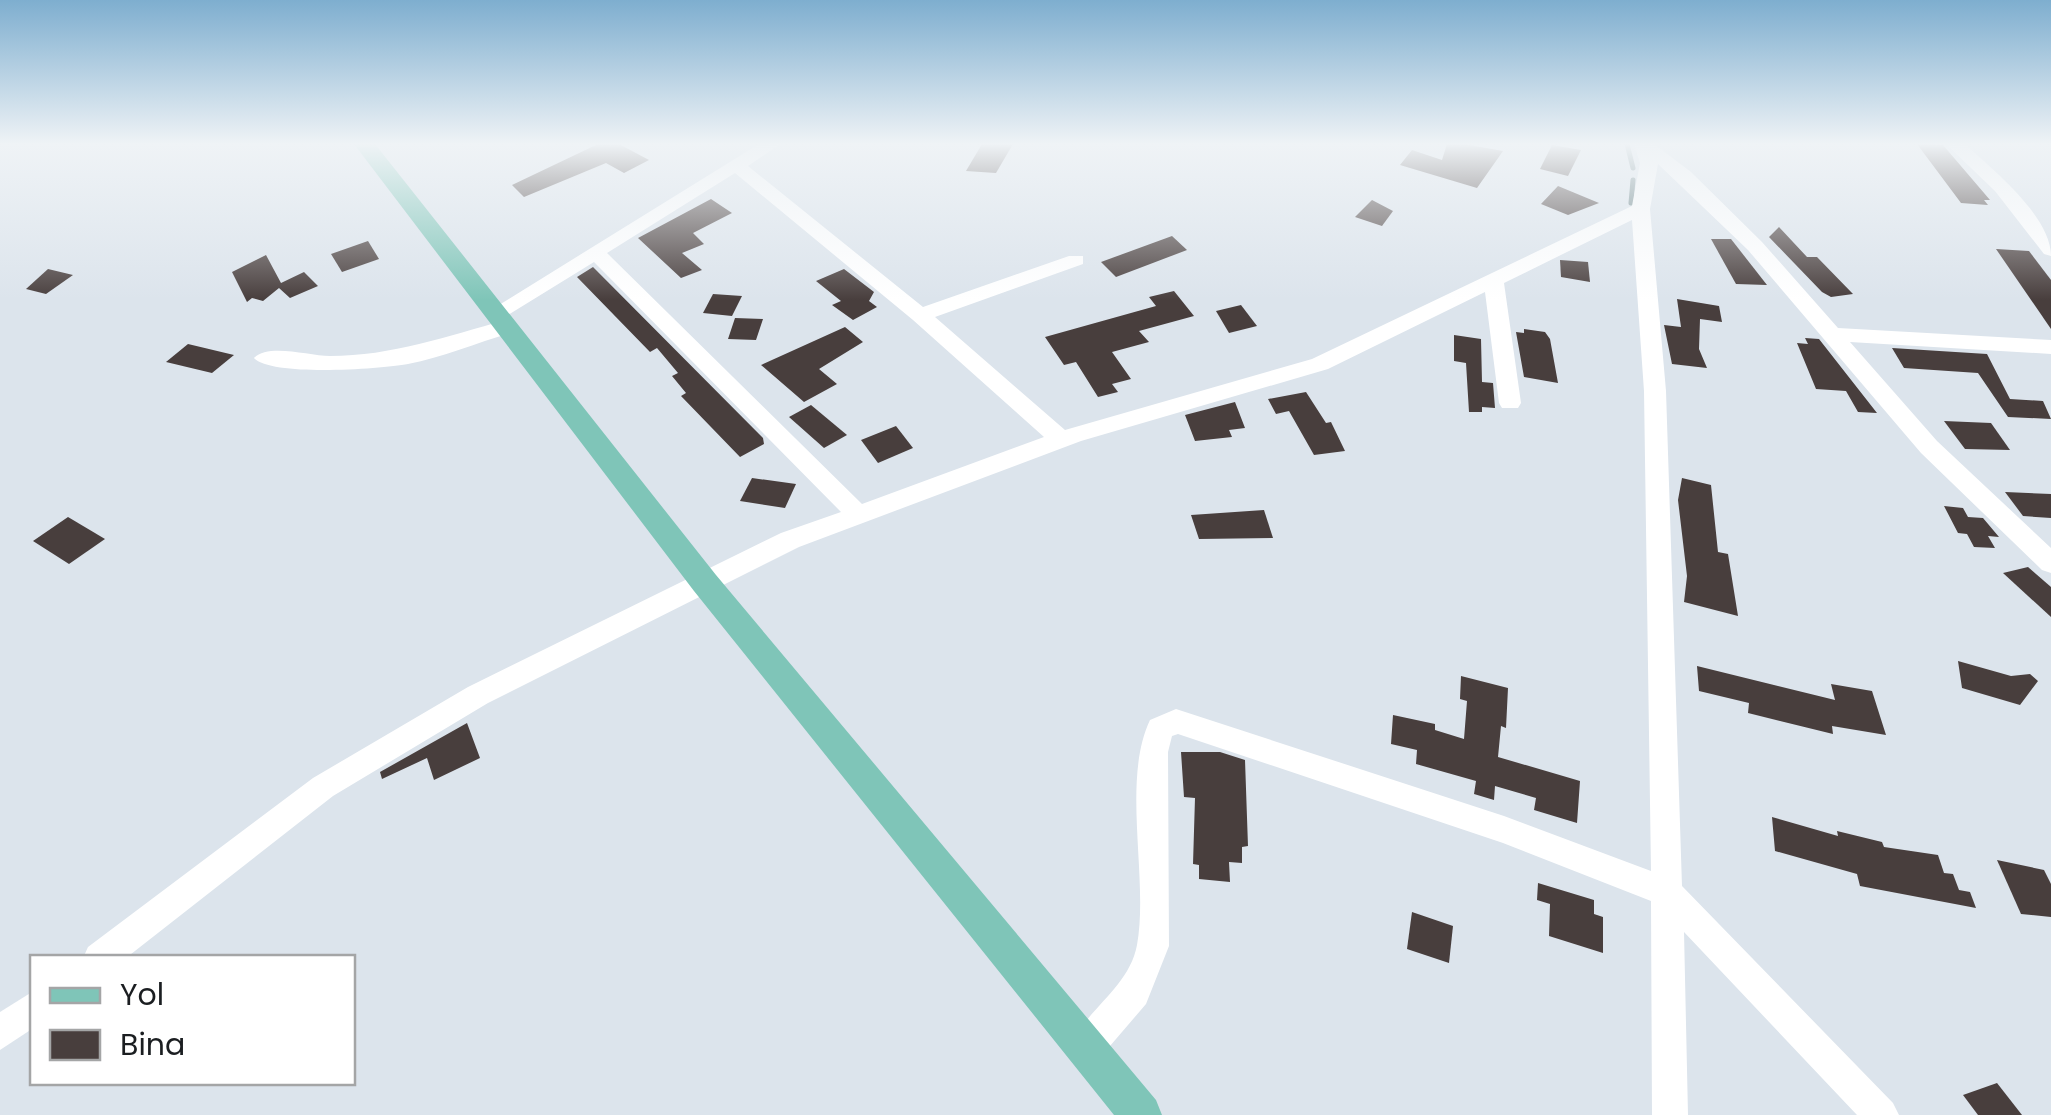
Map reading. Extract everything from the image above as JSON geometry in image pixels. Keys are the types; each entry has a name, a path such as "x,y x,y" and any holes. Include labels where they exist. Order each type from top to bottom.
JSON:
{"main road":[{"path":"405,196 705,584 1140,1115"}],"street":[{"path":"265,358 330,362 408,357 501,320 596,252 687,196"},
{"path":"773,196 920,315 1062,440"},
{"path":"1644,196 1642,209 1655,391 1670,1115"},
{"path":"1705,196 1836,335 1929,447 2051,563"},
{"path":"2007,196 2051,250"},
{"path":"104,955 323,787 478,695 790,540 1062,440 1320,364 1642,209"},
{"path":"596,252 859,515"},
{"path":"920,315 982,289 1076,260"},
{"path":"1493,280 1510,403"},
{"path":"1836,335 2051,347"},
{"path":"1086,1048 1134,992 1152,946 1154,752 1160,728 1176,721 1338,778 1504,830 1667,892 1881,1115"},
{"path":"0,1034 30,1010"}],"building":[{"path":"1549,196 1582,196 1599,203 1568,215 1541,204"},
{"path":"1956,196 1987,196 1990,200 1984,200 1988,205 1961,203"},
{"path":"711,199 732,213 693,233 704,244 682,253 702,270 681,278 638,238"},
{"path":"1372,200 1393,211 1382,226 1355,217"},
{"path":"1779,227 1807,257 1817,257 1853,294 1831,297 1822,292 1769,237"},
{"path":"1172,236 1187,250 1116,277 1101,262"},
{"path":"1711,239 1731,239 1767,285 1736,284"},
{"path":"368,241 379,259 342,272 331,254"},
{"path":"1996,249 2029,251 2051,280 2051,329"},
{"path":"266,255 281,283 304,272 318,286 290,298 279,288 263,301 252,298 247,302 232,272"},
{"path":"1560,260 1588,262 1590,282 1561,277"},
{"path":"593,267 763,438 764,444 740,457 681,396 686,393 672,376 678,373 657,348 650,352 577,277"},
{"path":"48,269 73,275 46,294 26,289"},
{"path":"844,269 874,292 869,301 877,307 853,320 832,305 841,301 816,281"},
{"path":"1174,291 1194,316 1139,331 1149,342 1112,352 1131,379 1112,384 1118,392 1098,397 1076,362 1064,365 1045,337 1156,306 1149,297"},
{"path":"713,294 742,296 732,316 703,313"},
{"path":"1677,299 1719,306 1722,322 1700,319 1699,349 1707,368 1672,364 1664,325 1681,327"},
{"path":"1241,305 1257,326 1229,333 1216,311"},
{"path":"735,318 763,319 756,340 728,339"},
{"path":"845,327 863,342 819,369 837,384 804,402 761,365"},
{"path":"1524,329 1545,332 1550,339 1558,383 1524,377 1516,332 1524,333"},
{"path":"1454,335 1481,339 1482,382 1493,383 1495,408 1469,412 1466,363 1454,361"},
{"path":"1805,338 1819,339 1877,413 1858,412 1846,391 1816,389 1797,343 1808,344"},
{"path":"188,344 234,355 212,373 166,362"},
{"path":"1892,348 1987,354 2010,399 2043,401 2051,419 2008,417 1978,373 1904,368"},
{"path":"1306,392 1326,423 1331,422 1345,451 1314,455 1289,411 1276,414 1268,399"},
{"path":"1235,402 1245,428 1229,430 1232,437 1195,441 1185,415"},
{"path":"811,405 847,435 824,448 789,417"},
{"path":"1944,421 1991,423 2010,450 1965,449"},
{"path":"896,426 913,448 878,463 861,440"},
{"path":"752,478 796,484 785,508 740,501"},
{"path":"1682,478 1711,485 1718,552 1728,554 1738,616 1684,602 1687,576 1678,500"},
{"path":"2005,492 2051,494 2051,518 2023,516"},
{"path":"1944,506 1963,508 1968,517 1983,518 1999,537 1988,536 1995,548 1974,547 1967,534 1958,533"},
{"path":"1264,510 1273,538 1199,539 1191,515"},
{"path":"68,517 105,539 69,564 33,541"},
{"path":"2028,567 2051,587 2051,617 2003,573"},
{"path":"1958,661 2011,676 2030,674 2038,681 2020,705 1962,688"},
{"path":"1697,666 1835,700 1831,684 1872,691 1886,735 1832,726 1833,734 1748,713 1749,703 1699,691"},
{"path":"1461,676 1508,688 1506,728 1501,726 1498,757 1580,781 1577,823 1534,810 1536,798 1495,786 1494,800 1474,794 1476,781 1416,764 1417,750 1391,744 1393,715 1435,724 1435,730 1464,739 1467,701 1460,699"},
{"path":"467,723 480,758 434,780 427,758 382,779 380,772"},
{"path":"1181,752 1220,752 1245,760 1248,846 1242,847 1242,863 1229,862 1230,882 1199,879 1199,865 1193,864 1195,798 1184,797"},
{"path":"1772,817 1838,836 1837,831 1882,842 1884,847 1938,855 1944,873 1953,874 1959,890 1970,892 1976,908 1860,886 1857,874 1775,851"},
{"path":"1997,860 2044,870 2051,884 2051,917 2021,914"},
{"path":"1538,883 1594,900 1594,914 1603,917 1603,953 1549,936 1550,904 1537,900"},
{"path":"1412,912 1453,926 1449,963 1407,949"},
{"path":"1997,1083 2022,1115 1978,1115 1963,1095"}],"waterway":[{"path":"1631,203 1632,196"}]}
